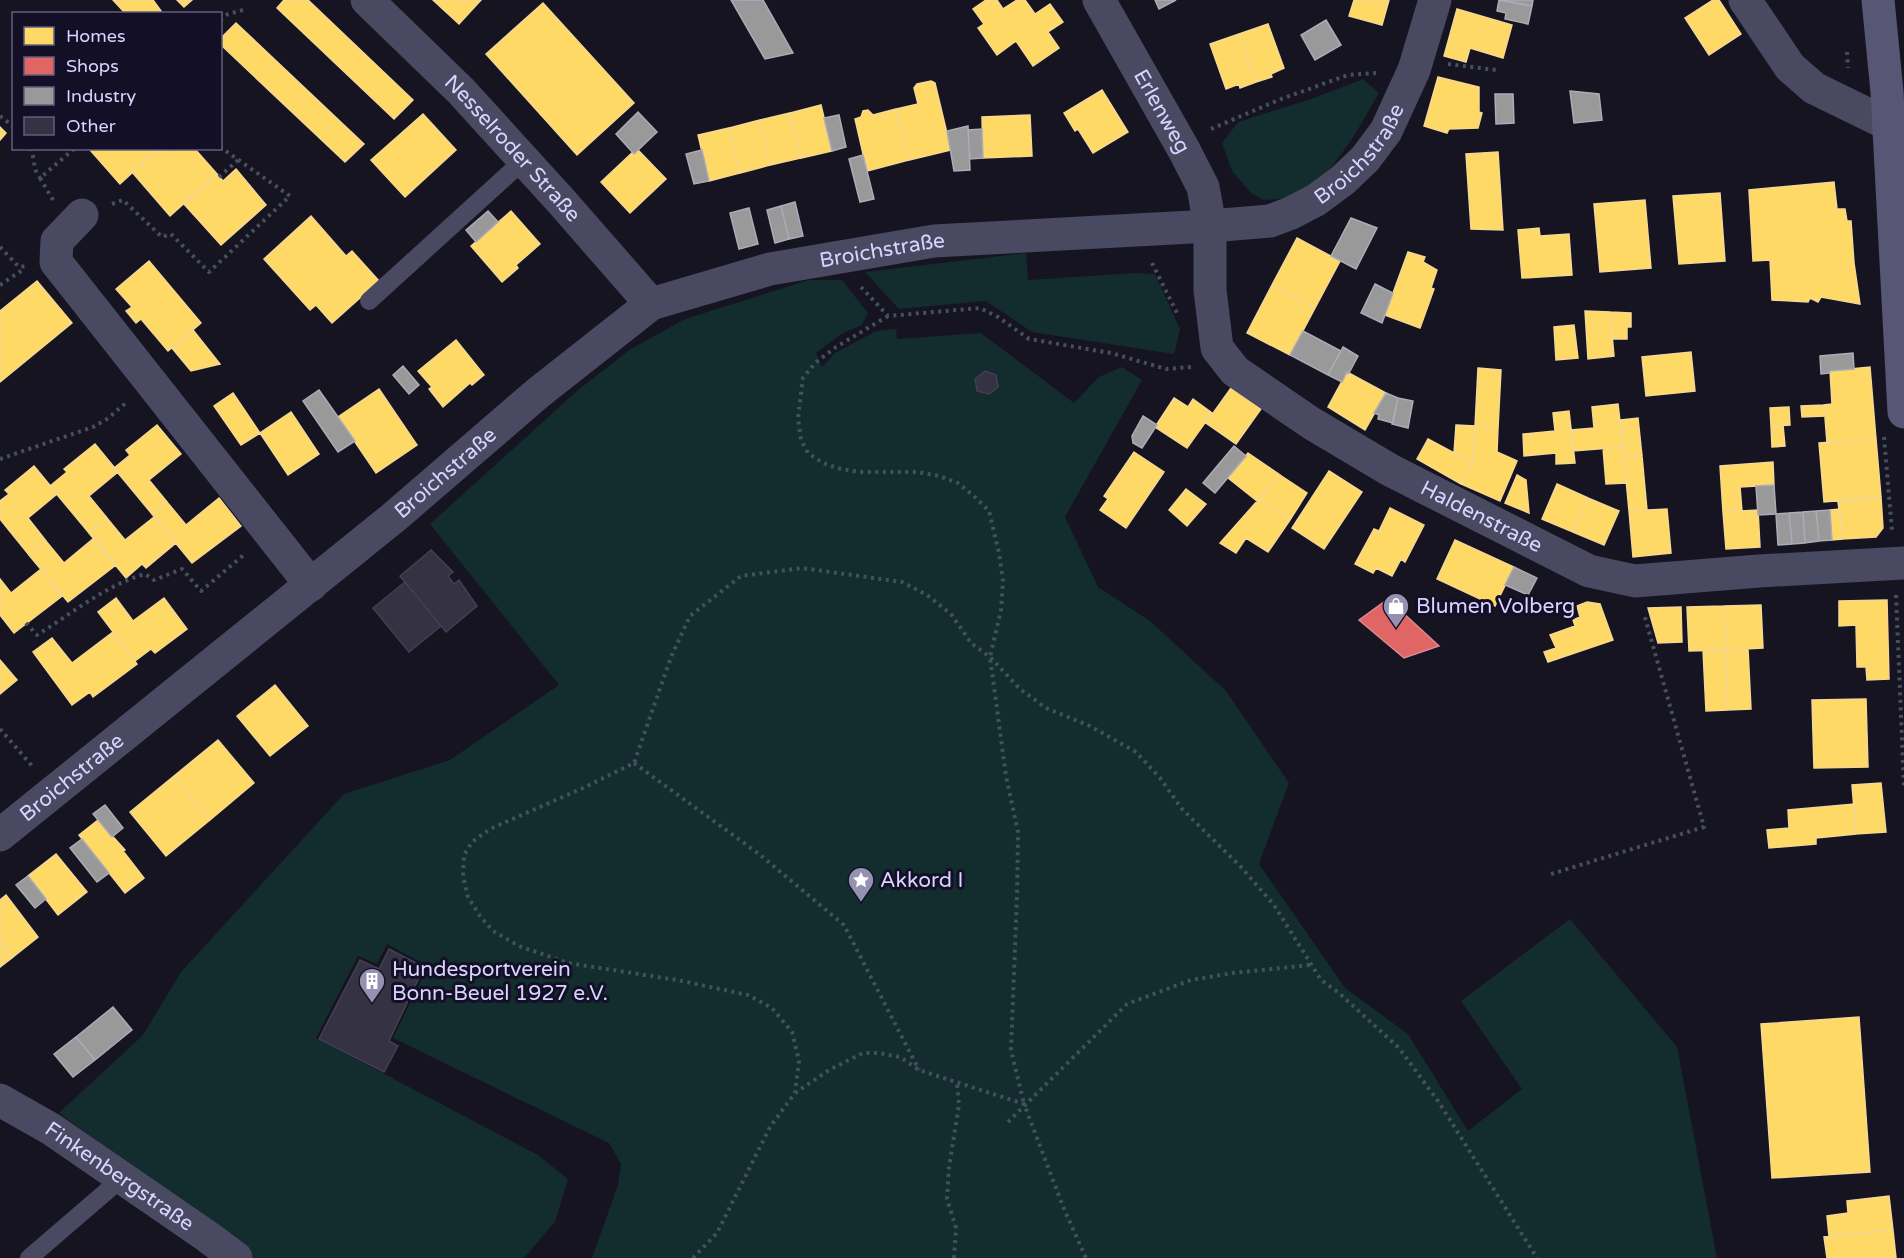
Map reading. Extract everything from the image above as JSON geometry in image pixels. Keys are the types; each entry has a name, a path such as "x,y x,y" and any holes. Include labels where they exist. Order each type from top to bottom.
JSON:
{"main road":[{"path":"1878,0 1896,129 1893,420"}],"street":[{"name":"Nesselroder Straße","path":"367,0 461,91 651,304"},
{"name":"Erlenweg","path":"1099,0 1203,188 1210,226"},
{"name":"Broichstraße","path":"0,835 393,518 538,393 651,304 770,270 934,241 1210,226 1270,221 1292,213 1316,200 1343,180 1365,159 1386,131 1414,70 1435,0"},
{"path":"1745,0 1790,67 1814,88 1896,129"},
{"path":"82,215 57,241 56,262 310,585"},
{"path":"1210,226 1210,290 1217,348"},
{"name":"Haldenstraße","path":"1217,348 1234,371 1311,423 1390,470 1589,571 1635,581 1899,563"},
{"name":"Finkenbergstraße","path":"0,1100 51,1129 236,1258"}],"lane":[{"path":"369,301 524,160"},
{"path":"29,1258 122,1178"}],"path":[{"path":"222,18 228,14 247,9"},
{"path":"1184,150 1210,129 1281,99 1348,75 1414,70 1442,64 1496,70"},
{"path":"0,116 12,126"},
{"path":"31,150 34,171 53,200 82,215 123,200 162,237 171,234 209,272 290,195 222,148"},
{"path":"40,178 73,150"},
{"path":"219,177 238,160"},
{"path":"1137,230 1180,319"},
{"path":"833,258 888,316"},
{"path":"0,285 29,266"},
{"path":"1086,1258 1064,1209 1024,1104 1011,1050 1018,832 1006,776 990,657 1001,610 1003,581 989,511 958,483 939,476 918,472 858,472 823,463 808,453 801,440 798,418 803,378 815,363 836,347 888,316 980,308 998,317 1029,339 1110,353 1166,369 1197,367 1217,348"},
{"path":"0,459 93,427 107,419 151,382"},
{"path":"1893,420 1904,788"},
{"path":"26,623 37,635 92,600 132,578 145,574 154,580 182,569 201,591 270,533"},
{"path":"795,1093 799,1061 792,1032 772,1008 748,995 677,980 568,963 519,946 493,931 480,916 468,897 462,876 464,855 472,842 490,829 634,763 670,657 690,616 741,576 802,568 902,582 927,595 951,614 971,643 990,657 1020,689 1046,708 1090,726 1136,752 1160,778 1182,808 1240,866 1274,905 1321,980 1339,993 1399,1048 1438,1101 1537,1258"},
{"path":"1551,874 1704,827 1635,581"},
{"path":"0,729 54,792"},
{"path":"634,763 759,854 844,925 919,1070"},
{"path":"1008,1122 1127,1004 1191,980 1311,965"},
{"path":"693,1258 717,1233 770,1127 795,1093 829,1070 863,1053 900,1057 919,1070 1024,1104"},
{"path":"954,1258 956,1228 947,1199 949,1167 959,1105 957,1083"}],"green space":[{"path":"1363,79 1379,93 1354,136 1321,182 1288,198 1264,200 1251,193 1232,171 1222,143 1238,122 1314,98"},
{"path":"1026,253 1028,280 1135,273 1155,274 1180,329 1174,354 1032,332 986,301 899,309 865,272"},
{"path":"809,280 842,280 868,313 862,325 843,333 816,353 822,367 835,353 876,331 896,329 897,339 981,333 1074,403 1099,377 1122,367 1142,380 1065,517 1098,587 1150,621 1226,691 1289,783 1259,864 1345,988 1408,1034 1468,1131 1522,1089 1461,1001 1570,919 1677,1047 1717,1258 592,1258 618,1185 621,1164 609,1143 393,1038 428,966 387,944 377,964 358,956 316,1038 538,1155 568,1179 555,1222 524,1258 253,1258 59,1113 143,1035 181,972 344,794 450,760 559,685 430,524 578,390 631,349 685,319"}],"building: Homes":[{"path":"113,0 153,0 161,11 160,12 124,12"},
{"path":"177,0 192,0 184,7"},
{"path":"284,0 308,0 413,100 394,119 277,8"},
{"path":"433,0 481,0 459,24"},
{"path":"986,0 997,0 1003,9 1017,0 1025,0 1035,14 1050,4 1063,22 1048,32 1059,48 1033,66 1016,41 997,55 978,28 984,24 973,9"},
{"path":"1354,0 1389,0 1382,25 1349,16"},
{"path":"1713,0 1719,0 1741,34 1709,55 1685,18"},
{"path":"543,3 634,103 577,155 486,54"},
{"path":"1457,9 1512,25 1503,58 1470,48 1466,62 1444,56"},
{"path":"236,23 364,144 345,162 222,46 222,37"},
{"path":"1268,24 1284,68 1271,74 1272,77 1256,82 1239,34"},
{"path":"1239,34 1256,82 1240,88 1239,84 1226,89 1210,44"},
{"path":"1438,77 1479,87 1479,112 1482,113 1478,128 1449,129 1447,133 1424,126"},
{"path":"931,81 935,83 951,150 909,160 896,109 918,104 914,88 917,84"},
{"path":"1102,90 1128,132 1093,153 1078,129 1075,131 1064,113"},
{"path":"821,105 832,151 801,158 790,113"},
{"path":"896,109 909,160 867,171 855,119 861,117 863,111 868,110 873,115"},
{"path":"790,113 801,158 770,165 760,120"},
{"path":"423,114 456,150 405,197 371,160"},
{"path":"1030,115 1032,156 983,158 982,117"},
{"path":"760,120 770,165 740,173 729,128"},
{"path":"0,127 6,133 0,140"},
{"path":"729,128 740,173 709,181 698,135"},
{"path":"90,150 157,150 120,184"},
{"path":"157,150 172,150 173,152 175,150 196,150 217,174 170,216 132,172"},
{"path":"638,150 666,179 630,213 601,182"},
{"path":"1498,152 1503,230 1471,229 1466,154"},
{"path":"236,169 266,205 221,245 184,204 217,174 223,181"},
{"path":"1834,182 1837,209 1845,209 1847,221 1851,221 1860,304 1821,297 1818,302 1810,298 1808,302 1772,300 1770,260 1753,261 1749,190"},
{"path":"1720,193 1725,261 1679,264 1673,196"},
{"path":"1645,200 1651,268 1600,272 1594,204"},
{"path":"511,211 540,244 516,265 518,268 502,282 471,246"},
{"path":"311,216 346,256 352,251 379,281 332,323 316,305 310,310 264,259"},
{"path":"1539,228 1540,236 1569,234 1572,275 1522,278 1518,230"},
{"path":"1297,238 1340,261 1315,308 1272,285"},
{"path":"1408,252 1425,257 1423,262 1437,270 1431,288 1434,289 1420,328 1385,315"},
{"path":"149,261 201,323 168,351 141,319 136,323 126,311 132,307 116,289"},
{"path":"37,281 72,323 0,382 0,311"},
{"path":"1272,285 1315,308 1290,355 1247,333"},
{"path":"1585,311 1610,312 1614,356 1588,359"},
{"path":"1610,312 1631,313 1631,327 1627,327 1627,339 1612,339"},
{"path":"1574,325 1578,358 1556,360 1554,327"},
{"path":"193,330 220,364 191,371 172,348"},
{"path":"456,340 484,375 472,385 470,383 443,407 429,389 432,387 418,371"},
{"path":"1691,352 1695,391 1646,396 1642,357"},
{"path":"1870,367 1876,439 1827,443 1824,405 1832,404 1830,371"},
{"path":"1478,368 1501,370 1498,428 1475,426"},
{"path":"1347,372 1386,393 1365,430 1328,407"},
{"path":"1231,388 1261,409 1236,444 1206,423"},
{"path":"379,389 417,445 376,473 338,417"},
{"path":"233,393 260,433 241,445 214,406"},
{"path":"1174,398 1188,407 1193,399 1212,413 1187,448 1155,427"},
{"path":"1618,404 1623,447 1573,451 1571,430 1594,428 1592,407"},
{"path":"1824,405 1825,416 1802,417 1801,406"},
{"path":"1789,407 1790,425 1771,426 1770,408"},
{"path":"1569,411 1575,463 1556,464 1556,453 1524,456 1523,434 1555,431 1553,413"},
{"path":"291,412 319,454 288,475 260,433"},
{"path":"1638,418 1642,456 1624,458 1621,420"},
{"path":"157,425 181,454 149,480 167,502 152,514 114,468 130,455 126,450"},
{"path":"1456,425 1475,426 1473,463 1454,453"},
{"path":"1783,425 1785,446 1772,447 1771,426"},
{"path":"1475,426 1498,428 1497,452 1517,461 1500,501 1461,484 1473,463"},
{"path":"1428,439 1473,463 1461,484 1417,459"},
{"path":"1876,439 1881,497 1824,502 1819,443"},
{"path":"95,444 118,472 89,496 107,518 89,533 50,486 67,472 64,469"},
{"path":"1623,447 1626,483 1606,484 1603,448"},
{"path":"1134,452 1164,472 1126,528 1100,510 1108,499 1104,496"},
{"path":"1248,453 1280,475 1257,501 1228,478"},
{"path":"1642,456 1647,510 1629,511 1624,458"},
{"path":"1773,462 1774,485 1740,487 1742,511 1723,512 1720,466"},
{"path":"34,466 57,494 28,518 46,541 29,555 0,519 0,501 9,494 5,490"},
{"path":"1329,471 1362,492 1324,549 1292,528"},
{"path":"1280,475 1307,493 1290,520 1259,499"},
{"path":"1517,475 1526,480 1529,513 1505,503"},
{"path":"1557,484 1588,498 1573,532 1542,519"},
{"path":"1186,489 1206,504 1187,526 1169,510"},
{"path":"1881,497 1883,528 1876,537 1843,539 1838,502"},
{"path":"219,498 241,526 192,563 152,514 167,502 186,525"},
{"path":"1588,498 1619,511 1604,545 1573,532"},
{"path":"1259,499 1290,520 1268,552 1246,538 1236,553 1220,543"},
{"path":"1390,508 1424,525 1405,562 1401,559 1392,576 1376,568 1373,573 1355,564 1374,529 1379,531"},
{"path":"1667,509 1671,553 1633,557 1629,511"},
{"path":"1840,509 1843,539 1832,540 1830,510"},
{"path":"1758,510 1760,547 1726,549 1723,512"},
{"path":"154,517 176,543 146,568 142,564 126,578 89,533 107,518 125,540"},
{"path":"94,538 116,565 68,602 29,555 46,541 64,563"},
{"path":"1455,540 1514,567 1495,606 1437,579"},
{"path":"41,569 62,596 14,633 0,615 0,579 11,593"},
{"path":"116,598 133,621 164,598 187,629 155,653 151,649 135,661 98,612"},
{"path":"1887,600 1889,679 1867,680 1866,667 1857,667 1856,625 1839,626 1839,601"},
{"path":"1587,602 1600,604 1613,640 1548,662 1544,652 1556,648 1550,635 1575,626 1573,620 1580,617 1577,606"},
{"path":"1761,605 1763,648 1726,650 1724,606"},
{"path":"1724,606 1726,650 1689,651 1687,607"},
{"path":"1681,607 1682,642 1658,643 1648,608"},
{"path":"113,632 137,664 93,697 90,692 72,705 33,652 52,638 72,663"},
{"path":"1748,649 1751,709 1728,710 1726,650"},
{"path":"1703,650 1726,650 1728,710 1706,711"},
{"path":"0,660 17,680 0,694"},
{"path":"275,685 308,726 270,756 237,716"},
{"path":"1866,699 1868,767 1814,768 1812,700"},
{"path":"218,740 254,783 210,820 174,776"},
{"path":"174,776 210,820 166,856 130,812"},
{"path":"1881,783 1886,832 1856,834 1852,785"},
{"path":"1854,804 1856,834 1816,838 1816,844 1769,848 1767,830 1789,828 1788,810"},
{"path":"98,820 125,850 123,851 144,878 125,893 79,835"},
{"path":"56,854 87,892 58,915 28,876"},
{"path":"6,895 38,937 13,957 0,940 0,900"},
{"path":"0,940 13,957 0,967"},
{"path":"1859,1017 1870,1172 1772,1178 1761,1024"},
{"path":"1889,1196 1893,1230 1829,1236 1827,1216 1848,1213 1847,1201"},
{"path":"1893,1230 1896,1258 1827,1258 1824,1237"}],"building: Shops":[{"path":"1388,599 1439,646 1404,658 1359,620"}],"building: Industry":[{"path":"731,0 763,0 793,53 765,59"},
{"path":"1155,0 1176,0 1159,9"},
{"path":"1499,0 1532,6 1528,24 1505,19 1506,13 1497,11"},
{"path":"1500,0 1533,0 1532,6"},
{"path":"1326,20 1341,45 1315,60 1301,35"},
{"path":"1570,91 1599,94 1602,120 1574,123"},
{"path":"1495,94 1513,94 1514,123 1496,124"},
{"path":"638,112 657,132 634,154 616,134"},
{"path":"839,115 846,147 832,151 824,118"},
{"path":"968,126 970,170 954,171 947,131"},
{"path":"982,129 983,158 970,159 968,130"},
{"path":"702,150 709,181 694,184 686,154"},
{"path":"863,155 874,199 860,202 849,159"},
{"path":"795,202 803,236 789,239 781,206"},
{"path":"781,206 789,239 775,243 767,210"},
{"path":"749,208 758,244 739,249 730,213"},
{"path":"488,211 498,222 476,242 466,230"},
{"path":"1351,218 1377,228 1356,269 1331,256"},
{"path":"1375,284 1393,293 1382,323 1361,313"},
{"path":"1303,331 1341,351 1328,375 1290,355"},
{"path":"1343,347 1358,356 1342,382 1328,375"},
{"path":"1853,353 1854,369 1821,374 1820,356"},
{"path":"403,366 419,385 409,394 393,375"},
{"path":"319,390 355,441 338,452 303,401"},
{"path":"1386,393 1398,398 1393,423 1378,419 1379,415 1374,413"},
{"path":"1398,398 1413,401 1408,428 1392,424"},
{"path":"1143,416 1157,425 1142,448 1133,443 1132,436"},
{"path":"1234,446 1246,456 1215,493 1203,483"},
{"path":"1774,485 1776,514 1758,515 1756,486"},
{"path":"1830,510 1832,540 1819,541 1816,511"},
{"path":"1816,511 1819,541 1805,543 1803,512"},
{"path":"1803,512 1805,543 1792,544 1789,513"},
{"path":"1789,513 1792,544 1778,545 1776,514"},
{"path":"1514,567 1537,578 1528,595 1505,585"},
{"path":"105,805 123,828 112,837 93,814"},
{"path":"82,839 109,873 97,882 70,848"},
{"path":"28,876 46,899 35,908 16,885"},
{"path":"113,1007 132,1030 95,1060 76,1037"},
{"path":"76,1037 95,1060 73,1077 54,1054"}],"building: Other":[{"path":"985,371 996,375 998,387 989,394 977,391 975,379"},
{"path":"431,550 453,572 448,576 454,584 459,580 477,606 446,632 400,576"},
{"path":"405,582 441,626 409,652 373,608"},
{"name":"Hundesportverein Bonn-Beuel 1927 e.V.","path":"389,949 424,967 389,1041 398,1046 384,1072 319,1039 360,960 379,969"}],"place":[{"name":"Blumen Volberg","path":"1396,629"},
{"name":"Akkord I","path":"861,903"},
{"name":"Hundesportverein Bonn-Beuel 1927 e.V.","path":"372,1004"}]}
